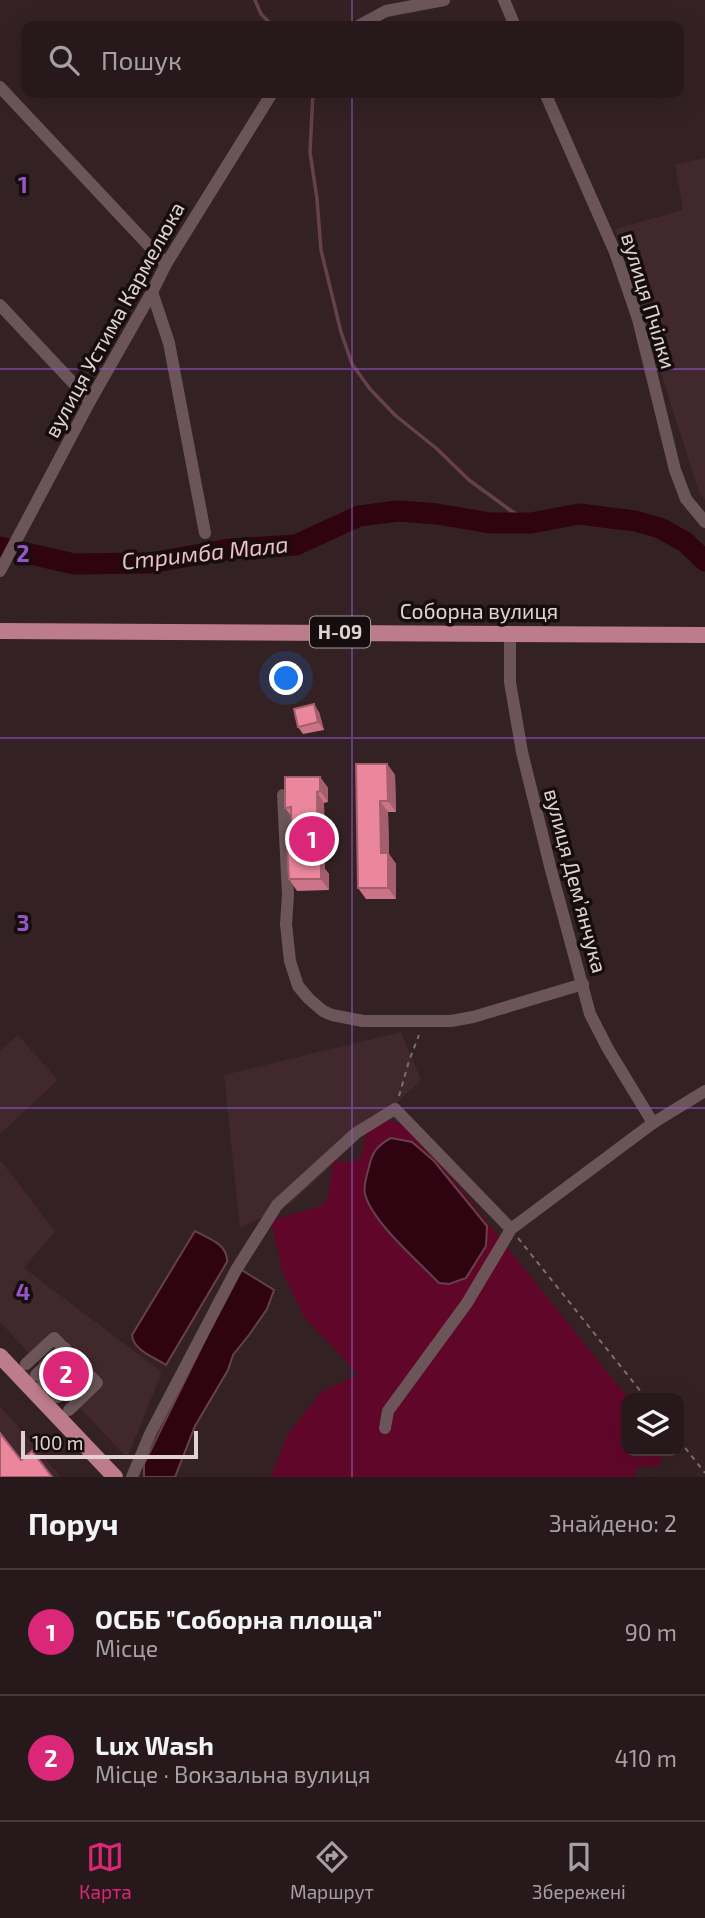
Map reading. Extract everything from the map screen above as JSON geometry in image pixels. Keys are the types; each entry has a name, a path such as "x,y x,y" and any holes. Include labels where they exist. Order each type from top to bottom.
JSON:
{"main road":[{"name":"Соборна вулиця","path":"0,631 705,635"},
{"path":"0,1356 115,1477"}],"street":[{"path":"367,21 386,11 444,0"},
{"path":"504,0 513,21"},
{"path":"0,87 166,264"},
{"name":"вулиця Устима Кармелюка","path":"2,567 166,264 269,98"},
{"name":"вулиця Пчілки","path":"547,98 615,252 638,318 675,470 686,499 705,522"},
{"path":"152,292 169,343 205,533"},
{"path":"0,305 90,401"},
{"name":"вулиця Демʼянчука","path":"510,633 510,682 522,752 590,1014 653,1123"},
{"path":"284,795 288,895 286,924 290,961 298,986 323,1011 363,1021 451,1021 474,1017 583,984"},
{"path":"385,1428 388,1411 467,1303 511,1229 653,1123 705,1091"},
{"path":"132,1477 150,1434 230,1282 277,1205 356,1133 395,1109 511,1229"},
{"path":"26,1364 54,1338 68,1352 88,1373 97,1383 63,1403 88,1373"},
{"path":"39,1378 68,1352"}],"path":[{"path":"395,1109 409,1061 425,1021"},
{"path":"511,1229 642,1393"},
{"path":"684,1446 705,1473"}],"shaded area":[{"path":"705,158 705,500 699,492 615,229 683,210 675,164"},
{"path":"401,1032 421,1080 294,1201 240,1228 224,1075"},
{"path":"18,1035 58,1080 0,1134 0,1051"},
{"path":"371,1115 411,1127 624,1393 621,1393 621,1456 662,1456 660,1466 637,1468 634,1477 271,1477 288,1434 321,1392 358,1374 304,1317 282,1271 271,1220 322,1206 328,1197 333,1160 347,1163 360,1159"},
{"path":"391,1138 412,1142 434,1161 487,1226 486,1246 466,1278 449,1284 439,1283 386,1229 369,1205 365,1188 370,1162 382,1143"},
{"path":"0,1160 55,1231 24,1268 162,1372 127,1458 0,1322"},
{"path":"195,1231 221,1246 227,1262 166,1365 140,1349 132,1335"},
{"path":"240,1269 274,1290 267,1309 233,1355 228,1370 195,1426 175,1477 144,1477 144,1464"},
{"path":"0,1406 61,1477 0,1477"}],"building":[{"path":"314,704 318,722 298,727 294,709"},
{"path":"356,764 387,764 388,801 380,801 381,853 388,853 388,888 358,888"},
{"path":"285,777 320,777 320,791 317,792 318,863 321,863 321,879 289,879 287,848 292,848 291,807 285,808"},
{"path":"65,1360 68,1363 56,1374 54,1371"},
{"path":"0,1433 21,1460 32,1451 52,1477 0,1477"}],"waterway":[{"path":"255,0 261,14 268,21"},
{"path":"313,98 310,152 321,250 341,332 352,364 370,389 396,416 436,448 469,480 531,523"},
{"name":"Стримба Мала","path":"0,547 74,564 150,563 230,549 296,545 359,516 398,511 490,523 531,523 579,514 635,521 660,528 685,542 705,561"}],"place":[{"name":"ОСББ \"Соборна площа\"","path":"312,839"},
{"name":"Lux Wash","path":"66,1374"}]}
